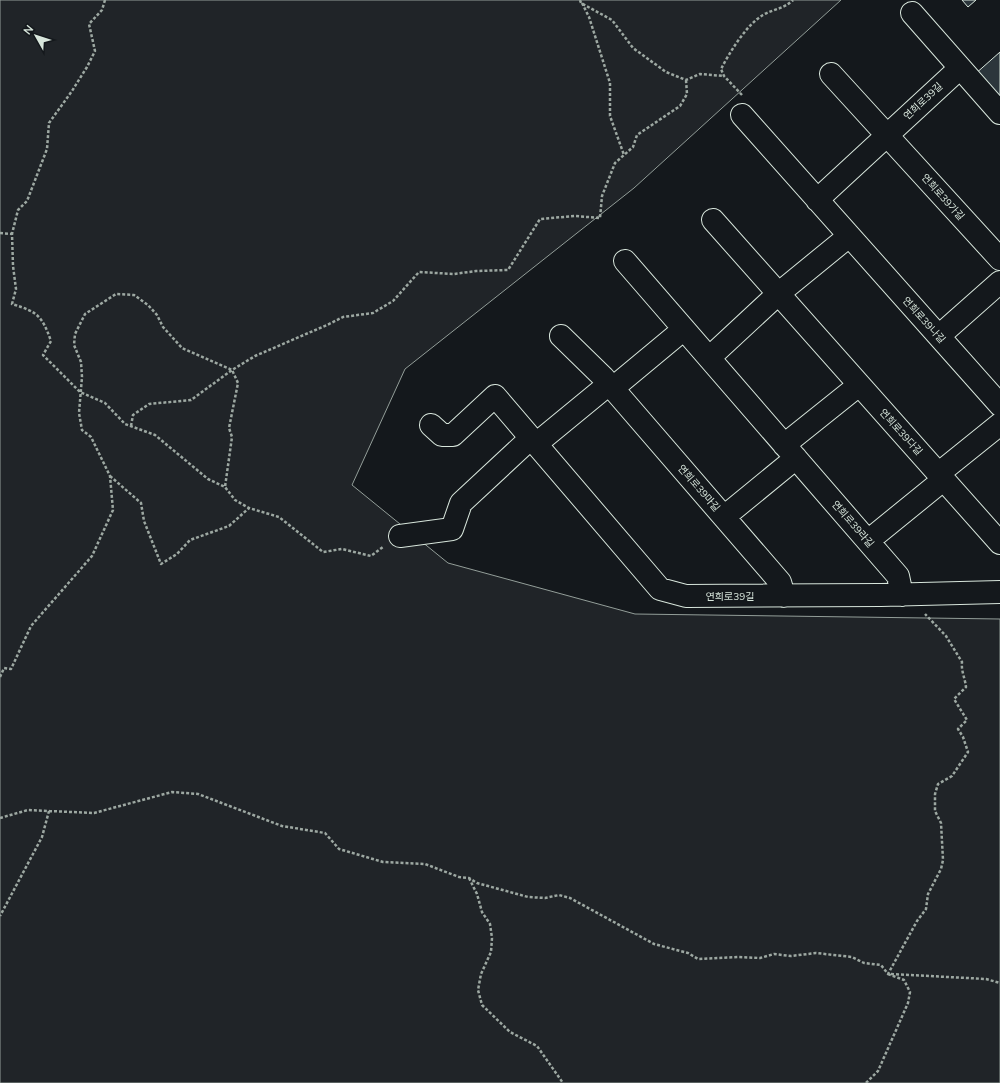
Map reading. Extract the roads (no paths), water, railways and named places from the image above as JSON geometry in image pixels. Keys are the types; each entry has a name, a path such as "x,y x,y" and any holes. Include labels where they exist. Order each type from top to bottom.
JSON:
{"street":[{"path":"912,13 999,110"},
{"name":"연희로39길","path":"887,135 960,68"},
{"name":"연희로39가길","path":"831,74 1000,259"},
{"name":"연희로39나길","path":"742,116 1000,405"},
{"path":"817,200 887,135"},
{"name":"연희로39다길","path":"713,220 1000,543"},
{"path":"709,358 778,294 849,236"},
{"name":"연희로39라길","path":"625,261 898,576 902,595"},
{"path":"939,336 1000,282"},
{"path":"400,536 452,529 461,503 534,441 611,386 684,328"},
{"name":"연희로39마길","path":"561,336 611,386 780,582 784,596"},
{"path":"724,517 859,385"},
{"name":"연희로39길","path":"431,425 442,435 453,435 495,396 660,589 686,596 902,595 1000,592"},
{"path":"868,541 1000,424"}]}
